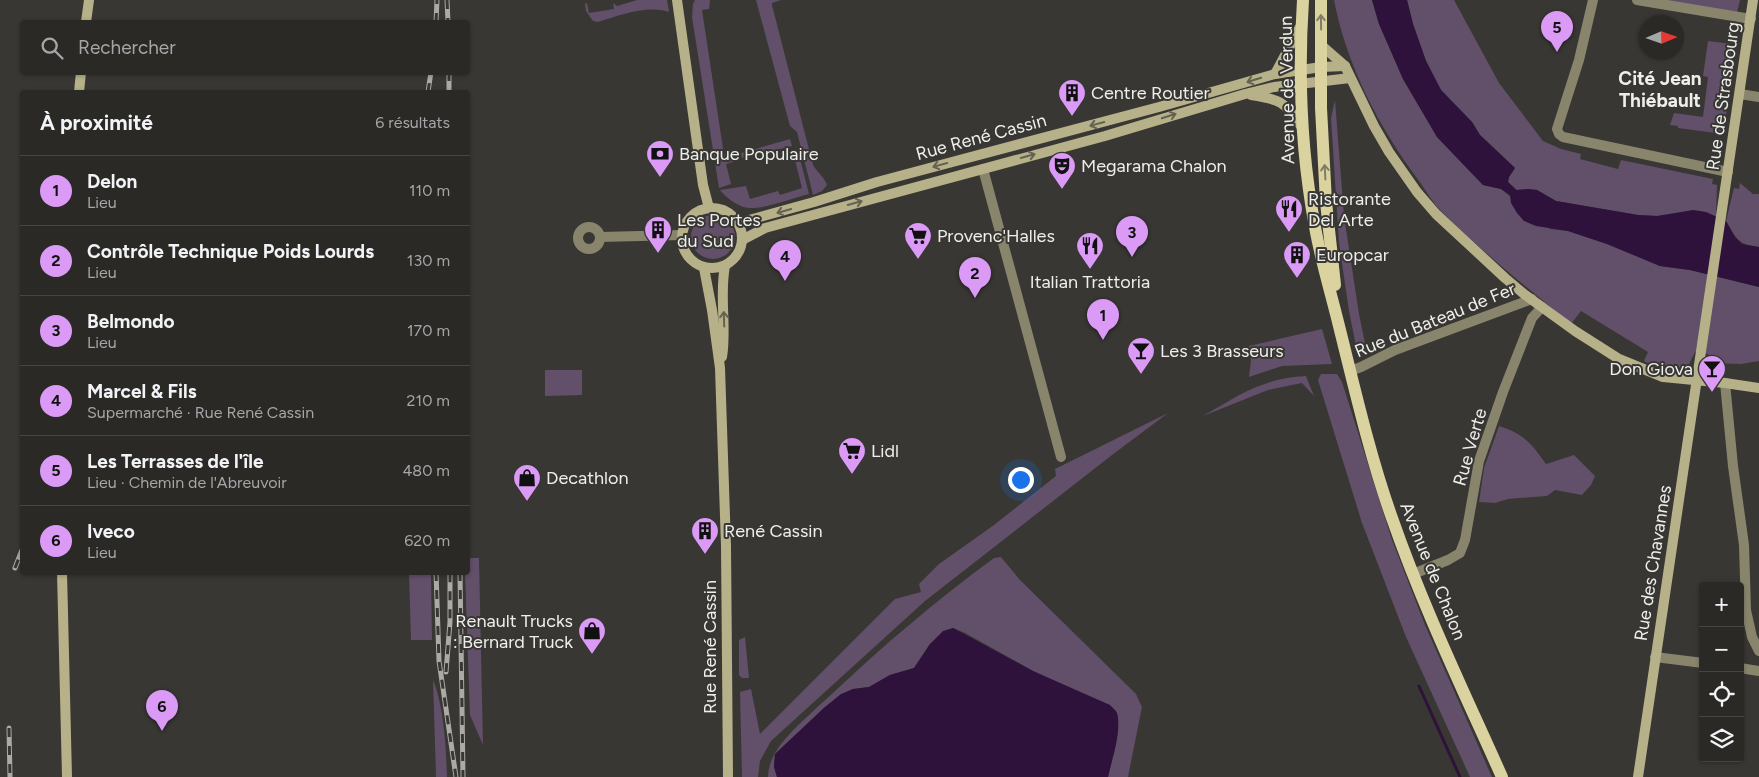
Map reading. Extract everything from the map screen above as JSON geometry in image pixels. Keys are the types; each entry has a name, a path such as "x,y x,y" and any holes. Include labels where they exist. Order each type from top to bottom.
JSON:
{"main road":[{"path":"86,20 89,0"},
{"path":"677,0 703,185 709,208"},
{"name":"Avenue de Verdun","path":"1303,0 1301,126 1305,164 1315,228 1350,371"},
{"name":"Avenue de Verdun","path":"1321,0 1321,81 1326,202 1339,325"},
{"name":"Rue de Strasbourg","path":"1702,353 1753,0"},
{"path":"1275,74 1302,24"},
{"path":"1321,45 1345,66 1381,139 1417,192 1436,214 1505,278 1542,307 1619,359 1663,377 1759,388"},
{"name":"Rue René Cassin","path":"738,223 877,182 1159,108 1275,74 1301,69 1345,66"},
{"path":"79,90 81,75"},
{"name":"Rue René Cassin","path":"742,240 765,228 1105,136 1245,94 1274,87 1350,78"},
{"path":"1245,94 1269,98 1284,105 1290,109 1301,126"},
{"path":"1105,136 1159,108"},
{"path":"983,169 1021,144"},
{"path":"709,208 726,211 738,223 742,240 737,255 725,266 715,269 704,268 695,264 683,249 681,235 686,222 700,210 709,208"},
{"name":"Rue René Cassin","path":"720,368 724,343 722,283 725,266"},
{"name":"Rue René Cassin","path":"704,268 720,368 725,538 728,777"},
{"name":"Rue des Chavannes","path":"1638,777 1702,353"},
{"name":"Avenue de Chalon","path":"1350,371 1392,518 1413,574 1502,777"},
{"path":"62,575 67,777"}],"street":[{"path":"1593,0 1579,60 1557,129 1559,134 1563,137 1728,172"},
{"path":"1637,0 1751,20"},
{"path":"1740,94 1759,97"},
{"path":"983,169 1060,457"},
{"path":"600,237 681,235"},
{"name":"Rue du Bateau de Fer","path":"1350,371 1394,350 1528,296"},
{"name":"Rue Verte","path":"1413,574 1460,553 1465,540 1479,461 1532,318 1542,307"},
{"path":"1725,383 1732,466 1744,546 1746,610 1752,637 1759,651"},
{"path":"1655,657 1699,662"},
{"path":"1744,669 1759,671"}],"shaded area":[{"path":"637,0 667,0 669,12 642,10 598,22 593,21 586,11 585,4 587,3 589,13 614,9 613,3 617,6"},
{"path":"695,0 710,0 709,9 702,10 724,155 732,155 733,162 726,164 731,184 719,188 692,17"},
{"path":"756,0 781,0 772,3 772,5 813,165 827,185 822,191 813,195 797,132 790,126"},
{"path":"1334,0 1372,0 1379,24 1403,79 1437,137 1483,185 1501,189 1550,229 1568,231 1607,244 1660,266 1690,270 1759,287 1759,361 1741,364 1710,363 1708,354 1695,352 1684,374 1664,371 1644,361 1648,352 1581,311 1571,324 1505,270 1457,227 1439,208 1404,160 1366,95 1347,49"},
{"path":"1372,0 1407,0 1426,61 1441,90 1472,122 1480,135 1515,168 1508,182 1516,190 1537,190 1556,201 1638,215 1657,216 1693,210 1706,212 1726,221 1735,237 1742,244 1759,247 1759,287 1690,270 1660,266 1607,244 1568,231 1536,226 1524,221 1511,203 1510,195 1501,189 1483,185 1437,137 1403,79 1379,24"},
{"path":"1407,0 1454,0 1499,83 1543,141 1561,149 1581,154 1580,159 1618,169 1621,160 1713,179 1712,184 1717,185 1716,216 1638,215 1556,201 1537,190 1517,190 1508,182 1515,168 1480,135 1472,122 1441,90 1426,61"},
{"path":"1662,0 1740,0 1737,12"},
{"path":"1708,41 1732,44 1724,95 1729,96 1723,134 1678,128 1678,126 1670,125 1674,113 1703,117 1708,77 1703,76"},
{"path":"1335,100 1344,216 1367,353 1358,356 1339,243 1331,118"},
{"path":"790,139 792,146 742,158 741,153"},
{"path":"799,155 809,194 771,205 749,208 733,202 720,190 746,186 750,199 778,191 780,195 802,188 794,156"},
{"path":"1740,183 1753,194 1759,194 1759,247 1738,240 1726,221 1734,188 1739,189"},
{"path":"713,215 725,219 731,225 735,237 731,249 725,255 713,259 701,255 695,249 691,237 695,225 701,219"},
{"path":"1322,329 1332,364 1282,366 1249,377 1251,360 1249,346"},
{"path":"545,370 582,370 582,395 545,396"},
{"path":"1321,374 1337,374 1342,382 1392,540 1425,625 1492,777 1470,777 1406,637 1362,523 1318,380"},
{"path":"1306,376 1314,396 1302,383 1268,390 1203,416 1264,384 1291,377"},
{"path":"1168,413 925,601 771,741 760,761 758,777 742,777 740,692 751,689 760,734 895,599 921,592 919,584 939,564 994,525 1056,476 1055,469"},
{"path":"1499,426 1515,432 1526,440 1546,464 1574,455 1595,476 1591,485 1582,495 1555,490 1547,496 1508,499 1495,503 1479,502 1484,468"},
{"path":"1001,557 1020,580 1136,694 1142,707 1128,777 1108,777 1118,727 1116,711 1033,671 953,628 930,644 914,668 890,675 869,687 853,689 825,707 775,754 787,737 804,720 873,657 912,622 994,558"},
{"path":"470,558 479,558 483,745 470,715 465,575 470,575"},
{"path":"409,575 431,575 432,640 411,640"},
{"path":"953,628 1033,671 1110,705 1116,711 1118,725 1117,740 1108,777 777,777 774,767 775,754 825,707 841,694 853,689 869,687 890,675 914,668 930,644 943,631"},
{"path":"745,637 749,678 742,678 739,675 739,640"},
{"path":"433,680 442,715 447,777 436,777"},
{"path":"775,754 774,767 777,777 768,777 768,771"}],"waterway":[{"path":"1419,686 1460,777"}],"railway":[{"path":"436,20 437,0"},
{"path":"447,0 448,20"},
{"path":"428,90 431,75"},
{"path":"449,75 449,90"},
{"path":"15,568 20,555"},
{"path":"436,575 439,661 456,777"},
{"path":"446,672 450,622 450,575"},
{"path":"460,575 463,777"},
{"path":"9,728 10,777"}],"place":[{"name":"Les Terrasses de l'île","path":"1557,52"},
{"name":"Centre Routier","path":"1072,117"},
{"name":"Banque Populaire","path":"660,178"},
{"name":"Megarama Chalon","path":"1062,190"},
{"name":"Ristorante Del Arte","path":"1289,233"},
{"name":"Les Portes du Sud","path":"658,254"},
{"name":"Belmondo","path":"1132,257"},
{"name":"Provenc'Halles","path":"918,260"},
{"name":"Italian Trattoria","path":"1090,270"},
{"name":"Europcar","path":"1297,279"},
{"name":"Marcel & Fils","path":"785,281"},
{"name":"Contrôle Technique Poids Lourds","path":"975,298"},
{"name":"Delon","path":"1103,340"},
{"name":"Les 3 Brasseurs","path":"1141,375"},
{"name":"Don Giova","path":"1712,393"},
{"name":"Lidl","path":"852,475"},
{"name":"Decathlon","path":"527,502"},
{"name":"René Cassin","path":"705,555"},
{"name":"Renault Trucks : Bernard Truck","path":"592,655"},
{"name":"Iveco","path":"162,731"}],"district":[{"name":"Cité Jean Thiébault","path":"1660,89"}]}
